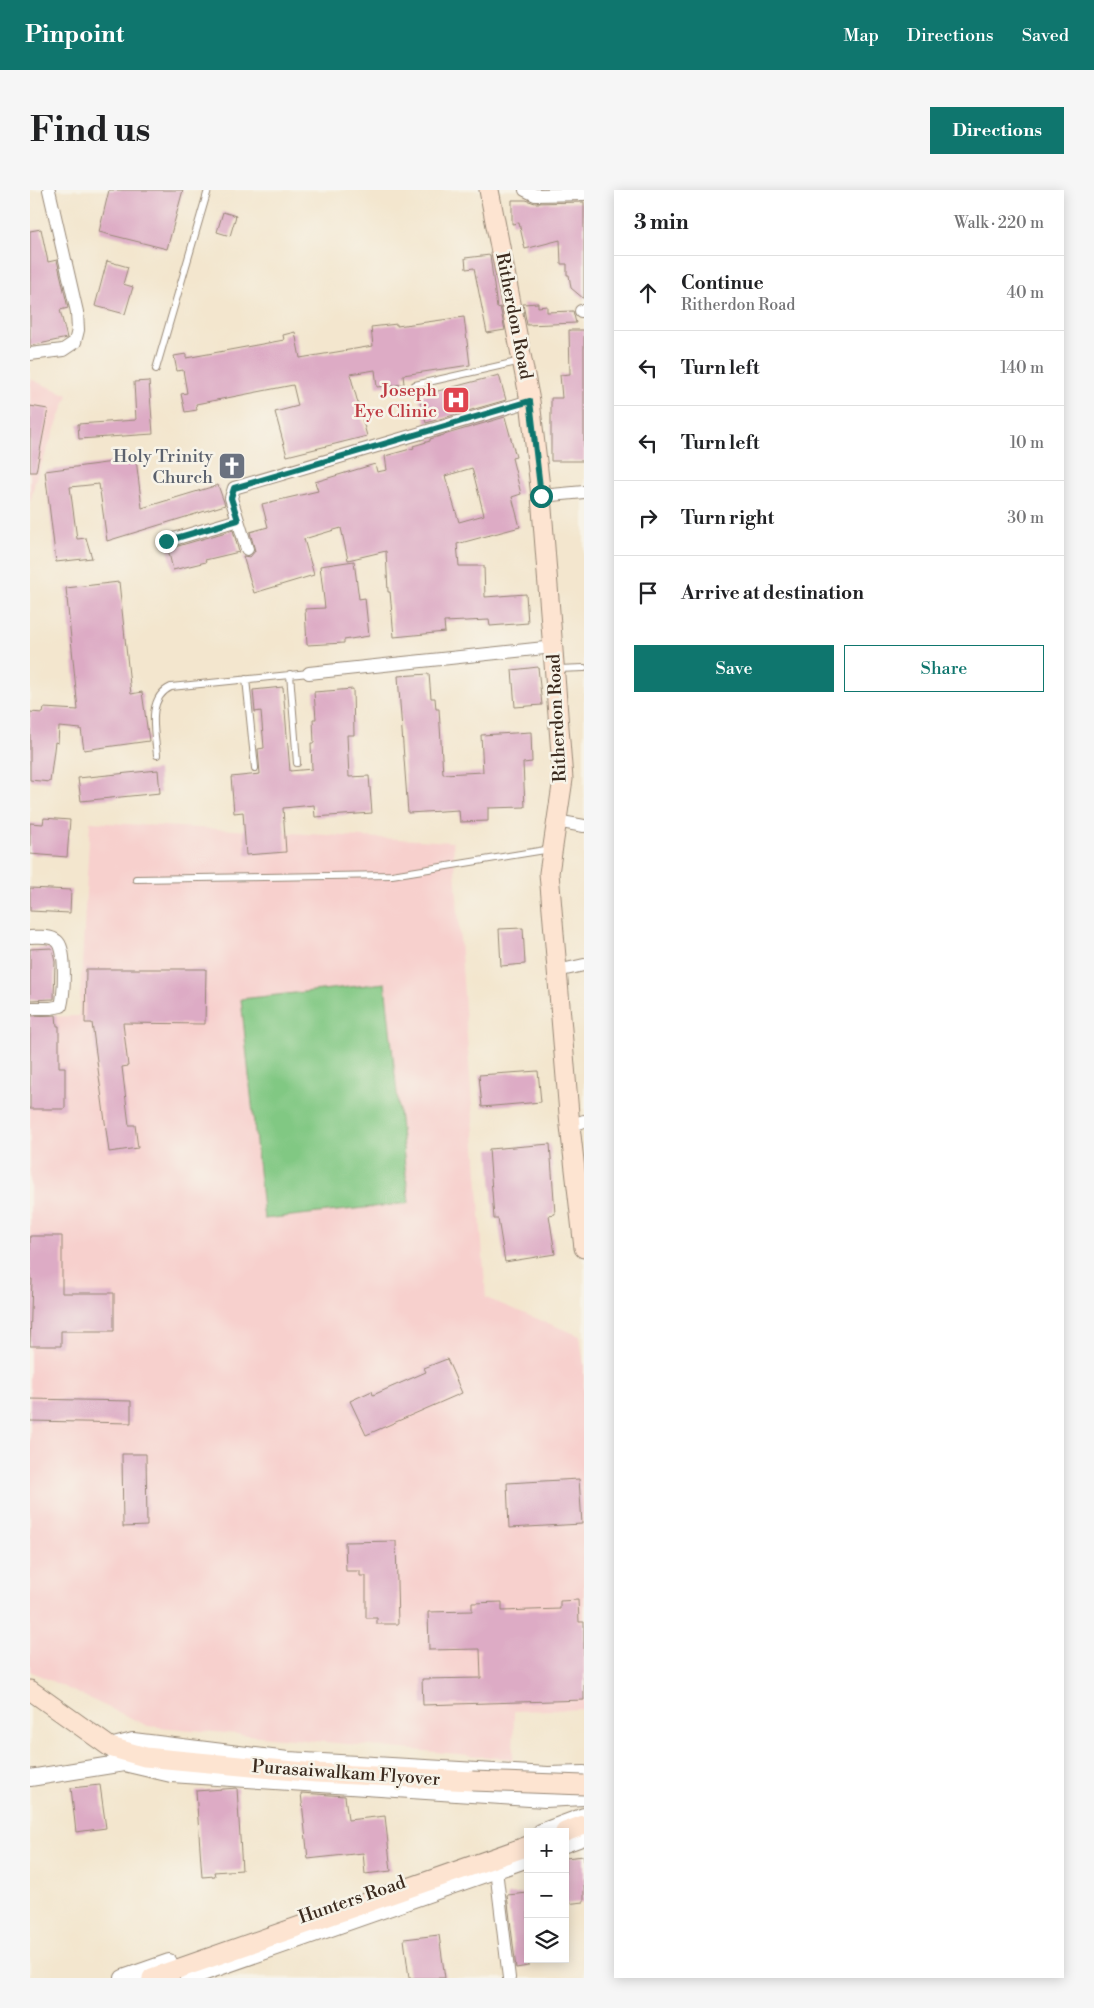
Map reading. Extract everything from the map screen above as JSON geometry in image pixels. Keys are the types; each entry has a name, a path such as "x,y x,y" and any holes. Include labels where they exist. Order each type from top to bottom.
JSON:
{"main road":[{"name":"Ritherdon Road","path":"489,190 530,401 541,496 563,778 548,873 557,971 577,1123 584,1248"},
{"name":"Purasaiwalkam Flyover","path":"30,1690 110,1747 145,1757 316,1774 584,1784"},
{"path":"569,1831 584,1825"},
{"path":"152,1978 524,1847"}],"street":[{"path":"30,354 63,350 75,342 78,330 76,312 49,190"},
{"path":"525,190 534,195 584,194"},
{"path":"247,549 231,498 234,488 530,401"},
{"path":"541,496 584,492"},
{"path":"166,541 238,520"},
{"path":"309,673 554,646"},
{"path":"556,821 584,826"},
{"path":"30,937 49,937 56,940 62,948 63,957 61,1006 30,1008"},
{"path":"557,971 584,965"},
{"path":"124,1763 110,1747 133,1742 288,1760 548,1775 584,1774"},
{"path":"30,1778 124,1763 171,1774 545,1799 584,1797"},
{"path":"545,1799 548,1775"},
{"path":"552,1828 584,1816"},
{"path":"569,1843 584,1837"},
{"path":"123,1978 524,1838"},
{"name":"Hunters Road","path":"188,1978 524,1860"},
{"path":"496,1870 509,1978"}],"lane":[{"path":"156,368 208,190"},
{"path":"415,385 522,360"},
{"path":"555,669 584,668"},
{"path":"157,755 154,720 159,695 164,690 171,687 309,673"},
{"path":"290,674 297,763"},
{"path":"246,679 255,768"},
{"path":"136,879 392,875 552,848"}],"shaded area":[{"path":"30,379 68,395 35,481 30,504"},
{"path":"90,822 453,842 486,1298 580,1336 584,1366 584,1709 514,1711 513,1759 148,1726 30,1671 30,1017 79,1016"}],"green space":[{"path":"385,983 409,1203 264,1219 241,999"}],"building":[{"path":"109,190 183,190 167,249 99,232"},
{"path":"512,200 526,200 535,203 584,202 584,299 571,288 569,275 567,275 567,264 561,264 560,240 525,249 519,223 512,224"},
{"path":"223,212 236,216 230,236 217,232"},
{"path":"41,229 48,262 57,260 68,308 60,310 67,338 30,346 30,231"},
{"path":"490,255 497,308 500,307 505,330 487,333 474,268 466,269 465,258"},
{"path":"107,261 128,267 123,284 133,287 125,314 95,306"},
{"path":"538,303 538,307 547,306 547,312 573,311 576,323 527,325 523,304"},
{"path":"464,317 470,365 403,375 404,384 377,387 375,370 350,374 367,436 287,456 275,412 298,406 293,385 196,404 197,410 185,412 181,394 187,393 183,370 177,371 174,356 186,354 186,358 284,340 283,335 295,332 300,358 373,346 371,327 397,324 397,326"},
{"path":"569,330 584,330 584,461 551,461 551,398 562,398 560,375 570,374"},
{"path":"499,375 506,400 426,423 419,396"},
{"path":"149,381 153,434 79,439 78,424 136,420 134,382"},
{"path":"30,406 48,409 36,472 30,472"},
{"path":"505,417 516,457 512,458 521,494 512,497 520,527 457,544 459,566 484,566 485,597 526,594 528,623 490,626 489,620 444,622 445,632 394,637 390,592 388,592 386,551 348,560 341,528 304,539 314,575 254,593 243,556 250,557 255,551 250,532 268,527 262,504 318,491 315,482 375,464 377,472 387,470 385,456 414,448 413,446 430,441 430,439","holes":["472,468 484,515 459,522 445,476"]},
{"path":"136,459 142,508 218,485 225,505 107,541 99,484 70,487 77,539 86,538 92,558 56,562 45,471"},
{"path":"233,530 239,552 173,570 168,549"},
{"path":"354,561 359,599 365,598 369,636 344,640 344,643 307,645 305,609 325,608 320,566"},
{"path":"119,582 131,694 142,692 149,741 84,750 81,729 59,727 58,743 55,742 50,782 30,780 30,712 43,713 44,708 78,710 66,588"},
{"path":"538,667 542,705 515,707 512,670"},
{"path":"429,674 431,698 435,698 436,709 439,709 443,774 483,772 481,735 531,732 532,762 523,763 525,807 488,808 488,821 460,822 459,810 408,813 398,676"},
{"path":"283,687 290,771 312,769 311,743 314,743 313,719 316,719 314,692 353,689 354,735 347,735 349,777 369,776 372,813 315,817 314,805 283,808 286,852 246,855 243,812 234,813 231,777 260,774 258,749 264,748 261,711 255,712 253,690"},
{"path":"158,770 160,793 81,801 78,778"},
{"path":"44,818 70,820 67,857 30,854 30,823 43,824"},
{"path":"30,888 71,890 70,913 30,911"},
{"path":"523,928 525,964 501,966 499,929"},
{"path":"52,948 55,962 54,999 30,1000 30,949"},
{"path":"86,969 206,969 205,1024 123,1023 128,1066 122,1067 129,1125 135,1125 138,1148 109,1152 92,1023 85,1023"},
{"path":"56,1015 57,1026 59,1026 59,1067 65,1067 65,1109 30,1109 30,1016"},
{"path":"538,1071 541,1102 482,1107 479,1075"},
{"path":"550,1144 555,1214 549,1215 555,1254 505,1262 498,1219 494,1219 489,1149"},
{"path":"30,1236 62,1236 62,1293 114,1293 114,1331 61,1331 61,1346 30,1346 32,1279 30,1279"},
{"path":"447,1359 462,1393 366,1435 350,1401 372,1391 373,1395 426,1372 424,1368"},
{"path":"30,1399 131,1401 131,1423 30,1421"},
{"path":"122,1454 146,1454 147,1526 123,1527"},
{"path":"579,1479 582,1524 509,1528 507,1483"},
{"path":"396,1541 398,1624 377,1624 377,1618 366,1618 366,1576 360,1576 360,1571 346,1571 345,1542"},
{"path":"578,1600 579,1622 584,1622 584,1700 423,1705 422,1679 481,1678 480,1649 429,1650 428,1612 472,1611 472,1603 502,1602 502,1611 560,1609 560,1601"},
{"path":"100,1785 106,1828 76,1832 71,1788"},
{"path":"237,1788 242,1870 214,1872 215,1876 202,1877 196,1791"},
{"path":"301,1793 345,1796 348,1820 385,1816 391,1871 365,1874 363,1853 308,1859"},
{"path":"584,1856 584,1902 569,1904 569,1858"},
{"path":"524,1893 524,1963 528,1963 528,1966 516,1968 507,1895"},
{"path":"439,1935 445,1978 409,1978 404,1939"}],"place":[{"name":"Joseph Eye Clinic","path":"456,400"},
{"name":"Holy Trinity Church","path":"232,466"}],"route":[{"path":"166,541 238,520 231,498 234,488 530,401 541,496"}]}
